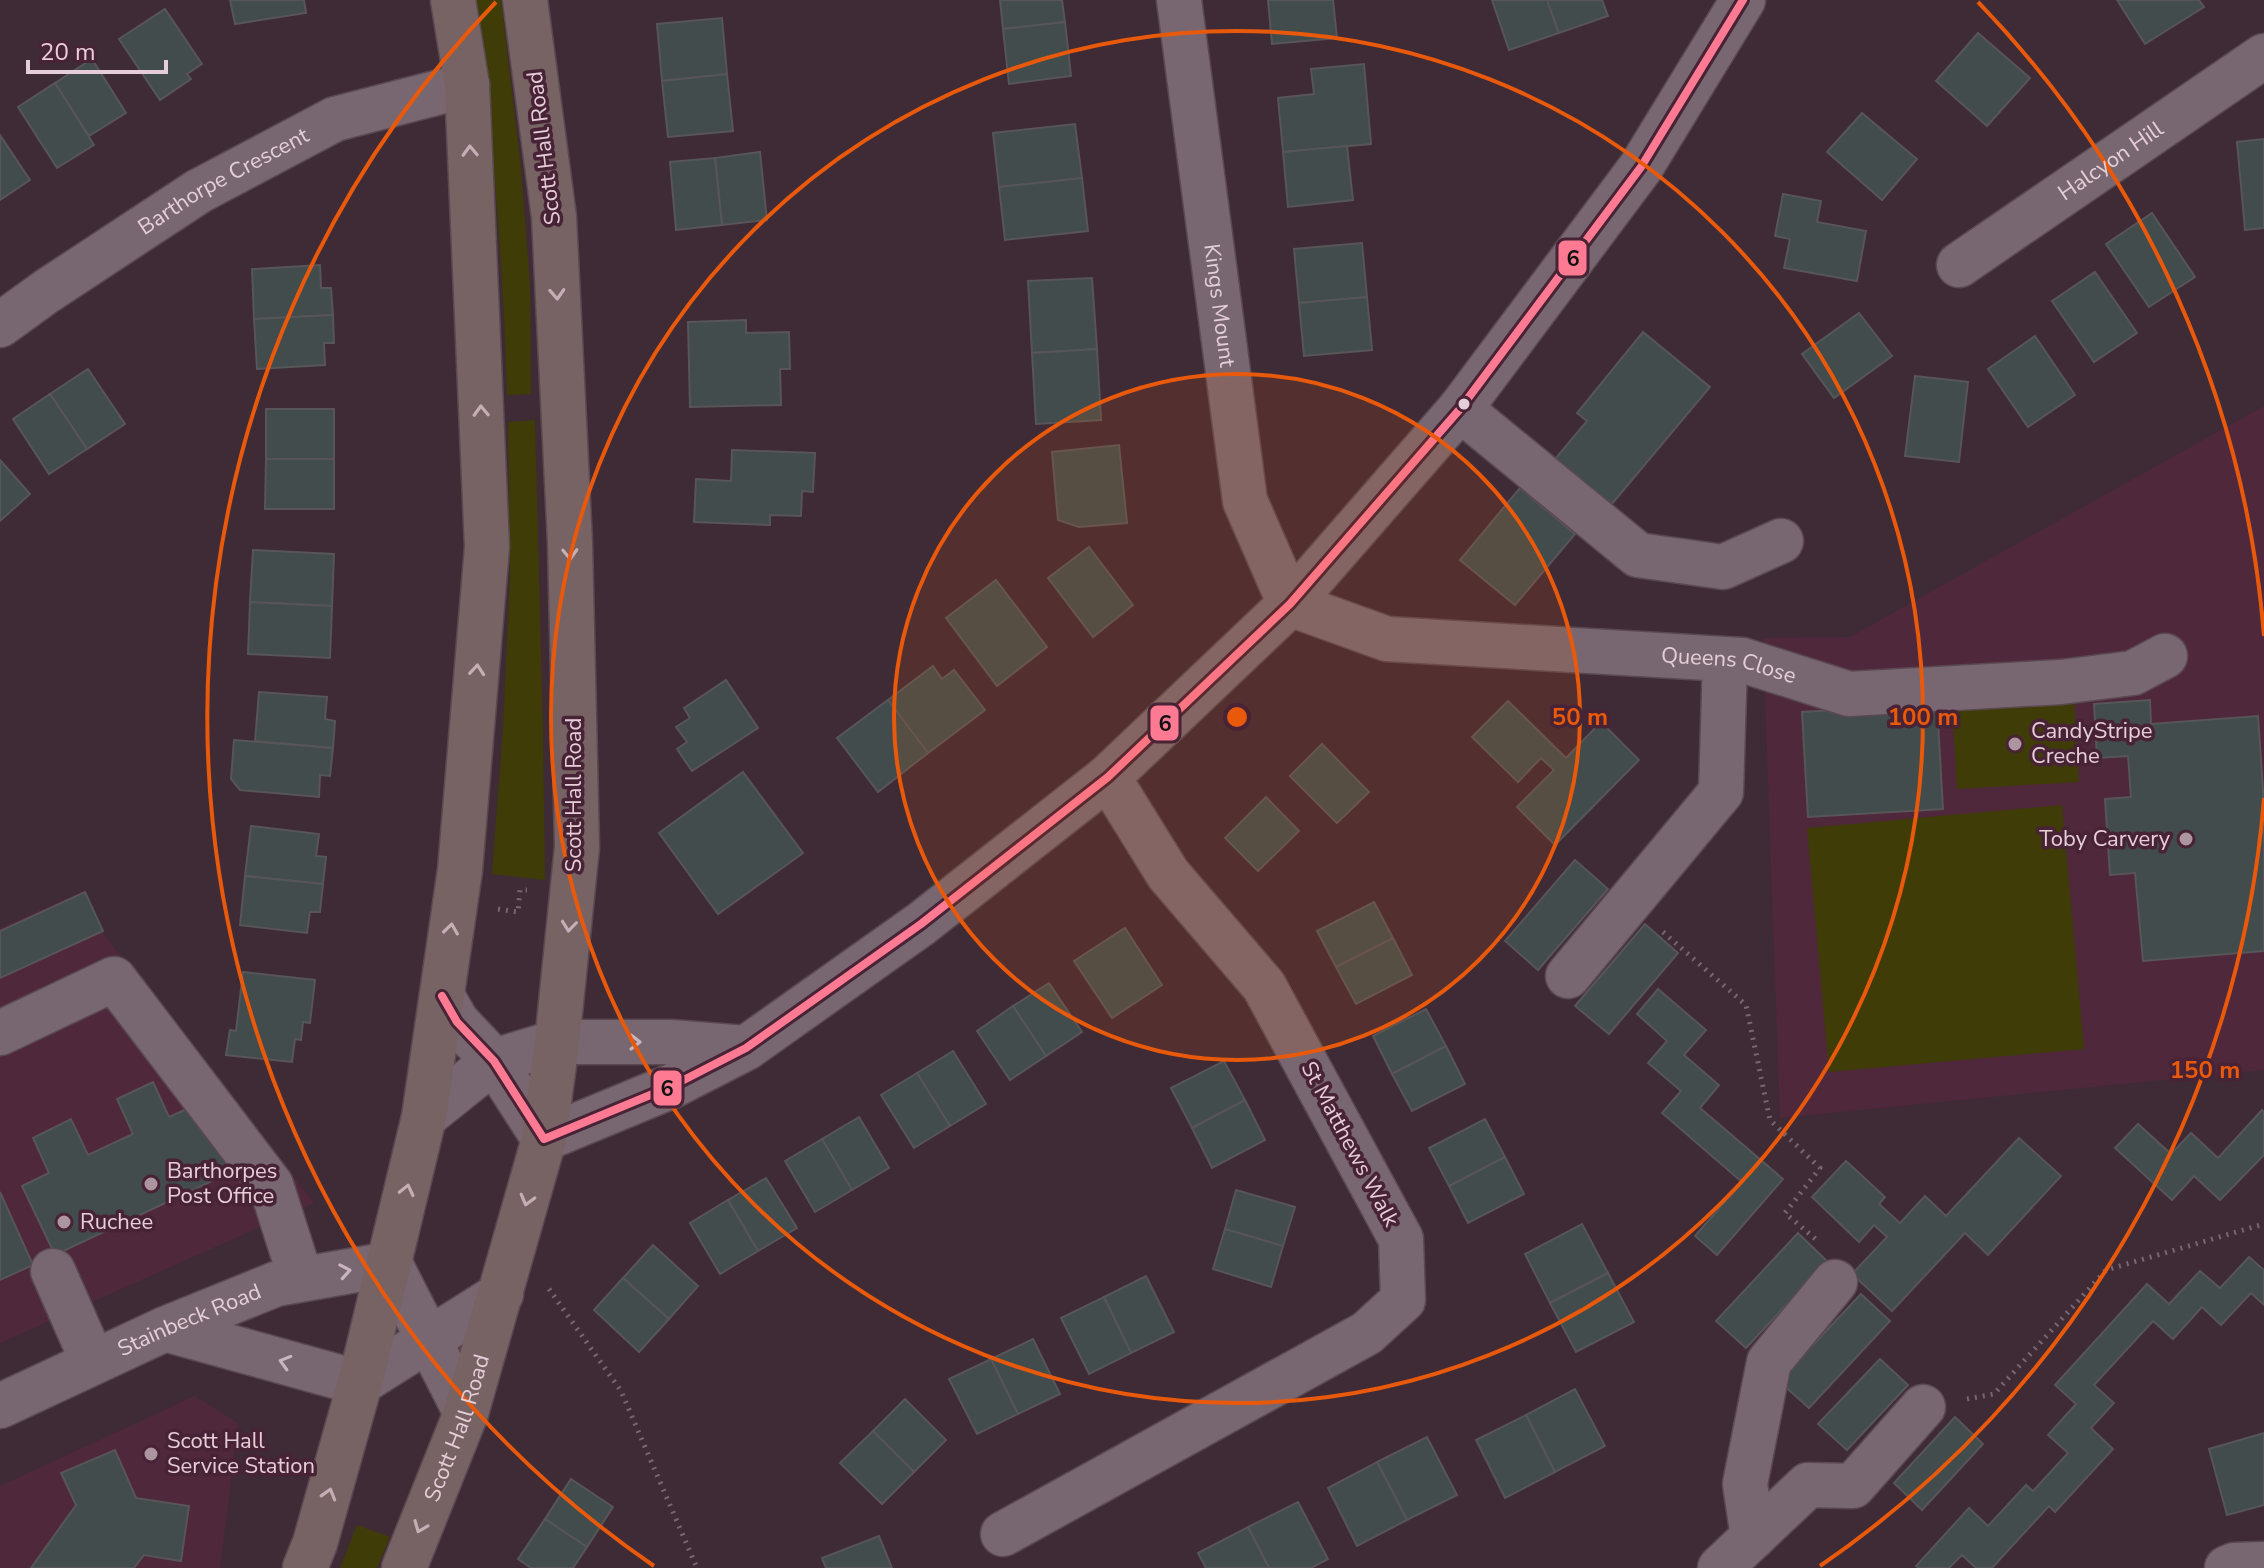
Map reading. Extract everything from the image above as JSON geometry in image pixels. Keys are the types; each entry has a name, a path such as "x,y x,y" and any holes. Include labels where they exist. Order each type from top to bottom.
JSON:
{"highway":[{"path":"305,1568 315,1543 360,1383 424,1117 461,855 487,547 467,85 453,0"},
{"name":"Scott Hall Road","path":"404,1568 466,1413 544,1139 577,847 570,543 554,217 525,0"}],"street":[{"name":"Kings Mount","path":"1179,0 1245,501 1290,604"},
{"path":"442,996 457,1022 494,1061 544,1139 672,1086 746,1048 921,924 1108,777 1290,604 1460,409 1641,167 1743,0"},
{"name":"Halcyon Hill","path":"1959,265 2264,56"},
{"name":"Barthorpe Crescent","path":"0,325 199,191 335,119 467,85"},
{"path":"1460,409 1638,555 1723,567 1781,541"},
{"name":"Queens Close","path":"1290,604 1387,639 1742,660 1849,694 2061,682 2133,673 2165,656"},
{"path":"1568,976 1721,792 1725,660"},
{"name":"St Matthews Walk","path":"1003,1534 1367,1333 1403,1300 1401,1239 1264,986 1168,874 1108,777"},
{"path":"0,1033 114,979 271,1185 301,1279"},
{"path":"424,1117 494,1061 557,1042 670,1042 746,1048"},
{"path":"390,1264 466,1413"},
{"name":"Stainbeck Road","path":"0,1406 165,1329 276,1284 390,1264"},
{"path":"53,1271 93,1362"},
{"path":"1753,1537 1745,1484 1769,1362 1835,1282"},
{"path":"165,1329 360,1383 501,1294"},
{"path":"1720,1568 1808,1485 1853,1486 1923,1407"},
{"path":"2227,1568 2264,1564"}],"path":[{"path":"455,904 518,912 520,890 572,895"},
{"path":"1629,902 1746,1005 1770,1120 1820,1168 1785,1213 1840,1262 1835,1282"},
{"path":"1923,1407 1994,1394 2106,1270 2264,1224"},
{"path":"516,1242 621,1391 697,1568"}],"shaded area":[{"path":"474,0 501,0 521,168 530,286 531,394 507,395 496,197"},
{"path":"2264,406 2264,1070 1780,1118 1763,638 1850,637"},
{"path":"535,420 545,880 492,874 510,574 508,422"},
{"name":"CandyStripe Creche","path":"2074,699 2079,782 1957,789 1952,707"},
{"path":"2062,805 2084,1049 1829,1072 1807,828"},
{"path":"85,890 105,936 314,1203 0,1343 0,928"},
{"name":"Scott Hall Service Station","path":"195,1396 238,1423 220,1568 0,1568 0,1486"},
{"path":"357,1525 390,1537 377,1568 340,1568"}],"building":[{"path":"230,0 304,0 306,13 235,24"},
{"path":"1000,0 1062,0 1065,22 1003,29"},
{"path":"1268,0 1333,0 1337,38 1272,44"},
{"path":"1492,0 1547,0 1559,33 1509,50"},
{"path":"1547,0 1602,0 1608,16 1559,33"},
{"path":"2117,0 2199,0 2204,7 2145,44"},
{"path":"165,9 202,64 187,74 191,79 160,100 119,39"},
{"path":"722,18 727,74 662,81 657,24"},
{"path":"1065,22 1071,76 1009,84 1003,29"},
{"path":"1978,33 2030,78 1987,126 1936,81"},
{"path":"92,59 126,113 89,136 55,83"},
{"path":"1364,64 1371,144 1283,152 1278,98 1314,94 1311,69"},
{"path":"727,74 733,131 668,137 662,81"},
{"path":"55,83 94,145 57,168 18,107"},
{"path":"1862,113 1917,159 1882,200 1827,152"},
{"path":"1075,124 1082,178 999,187 993,133"},
{"path":"0,135 30,180 0,200"},
{"path":"2264,139 2264,228 2245,230 2237,142"},
{"path":"1347,146 1353,200 1288,207 1283,152"},
{"path":"760,152 767,220 722,225 715,158"},
{"path":"715,158 722,225 676,230 670,162"},
{"path":"1082,178 1088,231 1005,240 999,187"},
{"path":"1783,194 1821,201 1817,222 1866,231 1857,281 1784,268 1790,239 1775,236"},
{"path":"2152,213 2195,277 2149,307 2106,244"},
{"path":"1362,243 1367,297 1299,303 1294,249"},
{"path":"320,265 321,288 331,288 333,315 254,319 252,269"},
{"path":"2095,272 2137,333 2094,362 2052,301"},
{"path":"1092,278 1097,349 1032,353 1028,281"},
{"path":"1367,297 1372,350 1304,356 1299,303"},
{"path":"1859,313 1892,356 1834,398 1802,354"},
{"path":"333,315 334,343 324,343 325,365 257,369 254,319"},
{"path":"746,320 746,333 789,332 790,369 780,369 781,405 690,407 688,322"},
{"path":"1643,332 1710,387 1611,505 1555,459 1587,421 1577,413"},
{"path":"2035,336 2075,395 2028,427 1988,369"},
{"path":"1097,349 1101,420 1036,424 1032,353"},
{"path":"88,369 125,424 87,449 50,394"},
{"path":"1915,376 1968,382 1959,462 1905,456"},
{"path":"50,394 87,449 49,474 13,419"},
{"path":"266,409 334,409 334,459 266,459"},
{"path":"1119,445 1127,523 1079,527 1058,520 1052,452"},
{"path":"732,450 815,453 813,492 802,491 801,516 770,515 770,525 694,522 696,479 731,481"},
{"path":"266,459 334,459 334,509 265,509"},
{"path":"0,460 30,494 0,521"},
{"path":"1520,488 1575,534 1515,605 1460,560"},
{"path":"1089,547 1133,605 1093,637 1048,578"},
{"path":"253,550 334,554 332,606 250,602"},
{"path":"996,580 1047,647 997,686 946,618"},
{"path":"250,602 332,606 330,658 248,654"},
{"path":"933,666 942,679 954,670 985,710 928,753 888,700"},
{"path":"726,680 758,728 692,771 677,749 687,742 676,727 690,718 684,708"},
{"path":"259,692 327,697 325,719 335,721 333,748 255,741"},
{"path":"888,700 928,753 878,792 837,738"},
{"name":"Toby Carvery","path":"2150,700 2151,724 2258,716 2264,804 2264,951 2143,961 2135,873 2110,875 2105,799 2131,797 2128,756 2097,758 2094,704"},
{"path":"1508,701 1566,758 1601,722 1639,760 1555,845 1517,807 1554,770 1541,758 1518,782 1472,737"},
{"path":"1937,704 1943,809 1808,817 1802,712"},
{"path":"234,740 333,748 330,776 320,775 319,797 240,790 231,779"},
{"path":"1322,744 1369,792 1337,823 1290,776"},
{"path":"743,772 803,853 718,914 659,833"},
{"path":"1266,797 1299,831 1258,871 1225,838"},
{"path":"251,826 319,834 316,856 326,857 323,884 245,876"},
{"path":"1575,860 1608,889 1538,970 1505,941"},
{"path":"245,876 323,884 320,912 310,912 307,933 240,925"},
{"path":"85,892 103,931 0,978 0,931"},
{"path":"1374,902 1393,938 1336,967 1317,931"},
{"path":"1645,924 1678,953 1609,1034 1575,1006"},
{"path":"1125,928 1162,985 1112,1018 1074,961"},
{"path":"1393,938 1412,975 1356,1004 1336,967"},
{"path":"243,972 315,980 310,1023 303,1022 301,1040 295,1039 292,1062 226,1055 230,1030 236,1031"},
{"path":"1049,983 1082,1032 1046,1056 1013,1006"},
{"path":"1658,989 1706,1030 1684,1055 1719,1085 1700,1108 1783,1179 1717,1255 1695,1236 1742,1182 1662,1113 1681,1091 1648,1063 1667,1041 1637,1014"},
{"path":"1013,1006 1046,1056 1010,1080 977,1031"},
{"path":"1426,1009 1446,1046 1392,1074 1373,1036"},
{"path":"1446,1046 1465,1084 1412,1111 1392,1074"},
{"path":"953,1051 986,1104 950,1126 917,1073"},
{"path":"1224,1061 1245,1100 1192,1128 1171,1088"},
{"path":"917,1073 950,1126 914,1148 881,1095"},
{"path":"153,1082 169,1117 200,1103 233,1171 55,1255 22,1186 49,1173 33,1138 71,1119 88,1155 133,1134 117,1099"},
{"path":"1245,1100 1265,1140 1212,1168 1192,1128"},
{"path":"2262,1110 2264,1155 2220,1200 2194,1176 2172,1200 2115,1148 2138,1124 2171,1154 2191,1133 2218,1158"},
{"path":"859,1117 889,1168 852,1190 822,1139"},
{"path":"1485,1119 1505,1157 1449,1186 1429,1148"},
{"path":"2019,1138 2061,1176 1988,1255 1965,1233 1892,1311 1852,1274 1887,1237 1874,1225 1859,1242 1812,1197 1846,1161 1885,1197 1879,1204 1900,1223 1925,1196 1946,1216"},
{"path":"822,1139 852,1190 815,1212 785,1161"},
{"path":"1505,1157 1524,1194 1468,1223 1449,1186"},
{"path":"766,1178 797,1228 758,1251 728,1200"},
{"path":"1236,1190 1295,1207 1283,1246 1225,1229"},
{"path":"0,1192 33,1265 0,1280"},
{"path":"728,1200 758,1251 720,1274 690,1223"},
{"path":"1582,1224 1608,1273 1550,1303 1525,1254"},
{"path":"1225,1229 1283,1246 1271,1287 1213,1269"},
{"path":"1798,1233 1827,1261 1746,1348 1716,1321"},
{"path":"653,1245 698,1286 669,1319 623,1278"},
{"path":"2249,1257 2264,1270 2264,1305 2251,1293 2221,1325 2202,1307 2173,1339 2153,1321 2094,1385 2114,1403 2091,1428 2113,1449 2055,1512 2049,1506 1992,1568 1976,1568 1962,1555 1949,1568 1916,1566 1969,1508 1988,1526 2026,1485 2033,1491 2068,1453 2048,1435 2076,1404 2055,1385 2147,1284 2169,1304 2200,1271 2220,1288"},
{"path":"1608,1273 1634,1322 1576,1352 1550,1303"},
{"path":"1146,1276 1174,1332 1131,1353 1104,1297"},
{"path":"623,1278 669,1319 639,1352 594,1310"},
{"path":"1861,1294 1890,1321 1809,1408 1779,1381"},
{"path":"1104,1297 1131,1353 1089,1374 1061,1318"},
{"path":"1033,1339 1060,1394 1018,1414 991,1359"},
{"path":"991,1359 1018,1414 977,1434 949,1379"},
{"path":"1880,1359 1908,1385 1847,1450 1818,1424"},
{"path":"1575,1389 1605,1446 1555,1472 1526,1415"},
{"path":"905,1399 946,1440 914,1472 873,1431"},
{"path":"1526,1415 1555,1472 1505,1498 1476,1440"},
{"path":"1955,1417 1983,1444 1922,1510 1894,1483"},
{"path":"873,1431 914,1472 882,1504 840,1463"},
{"path":"2264,1433 2264,1505 2227,1515 2209,1449"},
{"path":"1427,1437 1457,1495 1407,1520 1377,1462"},
{"path":"115,1450 136,1498 189,1506 181,1561 144,1555 134,1568 31,1568 76,1505 61,1473"},
{"path":"1377,1462 1407,1520 1357,1546 1328,1488"},
{"path":"571,1479 613,1507 587,1547 545,1519"},
{"path":"1298,1502 1328,1559 1311,1568 1269,1568 1248,1527"},
{"path":"545,1519 587,1547 573,1568 531,1568 518,1559"},
{"path":"1248,1527 1269,1568 1206,1568 1198,1553"},
{"path":"879,1536 892,1568 826,1568 822,1558"}],"transit line":[{"name":"6","path":"442,996 457,1022 494,1061 544,1139 672,1086 746,1048 921,924 1108,777 1290,604 1460,409 1641,167 1743,0"}],"place":[{"name":"CandyStripe Creche","path":"2015,744"},
{"name":"Toby Carvery","path":"2186,839"},
{"name":"Barthorpes Post Office","path":"151,1184"},
{"name":"Ruchee","path":"64,1222"},
{"name":"Scott Hall Service Station","path":"151,1454"}]}
